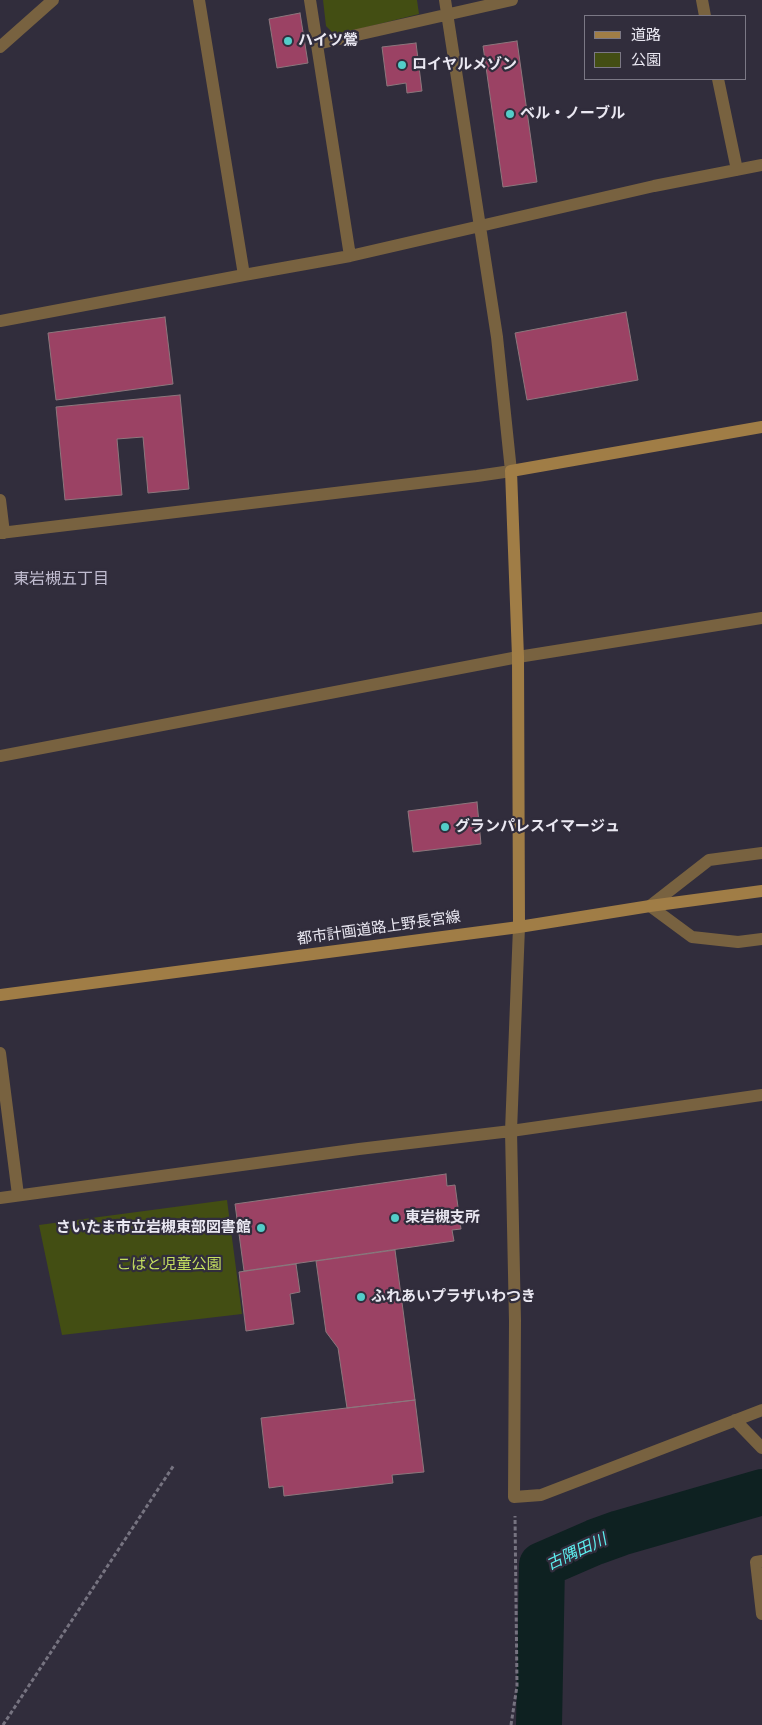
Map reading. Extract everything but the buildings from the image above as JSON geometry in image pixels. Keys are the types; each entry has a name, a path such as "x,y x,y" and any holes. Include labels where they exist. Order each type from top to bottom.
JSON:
{"street":[{"path":"0,48 53,0"},
{"path":"199,0 244,275"},
{"path":"310,0 350,256"},
{"path":"446,0 497,337 511,471 518,657 519,927 511,1131 514,1496 541,1495 762,1410"},
{"path":"317,44 512,0"},
{"path":"702,0 706,15"},
{"path":"718,80 737,170"},
{"path":"0,321 350,256 654,186 762,165"},
{"path":"0,500 2,533 467,478 762,427"},
{"path":"0,756 518,657 762,618"},
{"path":"762,853 709,860 650,906 692,937 738,942 762,939"},
{"name":"都市計画道路上野長宮線","path":"0,995 519,927 650,906 762,891"},
{"path":"0,1052 18,1195"},
{"path":"0,1198 511,1131 762,1095"},
{"path":"735,1420 762,1448"},
{"path":"762,1561 756,1562 762,1614"}],"path":[{"path":"3,1725 174,1465"},
{"path":"511,1725 517,1686 514,1496"}],"green space":[{"path":"323,0 417,0 419,14 335,35 326,26"},
{"name":"こばと児童公園","path":"227,1200 242,1314 62,1335 39,1225"}],"waterway":[{"name":"古隅田川","path":"539,1725 542,1565 620,1533 762,1492"}],"place":[{"name":"ハイツ鶯","path":"288,41"},
{"name":"ロイヤルメゾン","path":"402,65"},
{"name":"ベル・ノーブル","path":"510,114"},
{"name":"グランパレスイマージュ","path":"445,827"},
{"name":"東岩槻支所","path":"395,1218"},
{"name":"さいたま市立岩槻東部図書館","path":"261,1228"},
{"name":"ふれあいプラザいわつき","path":"361,1297"}],"district":[{"name":"東岩槻五丁目","path":"61,580"}]}
